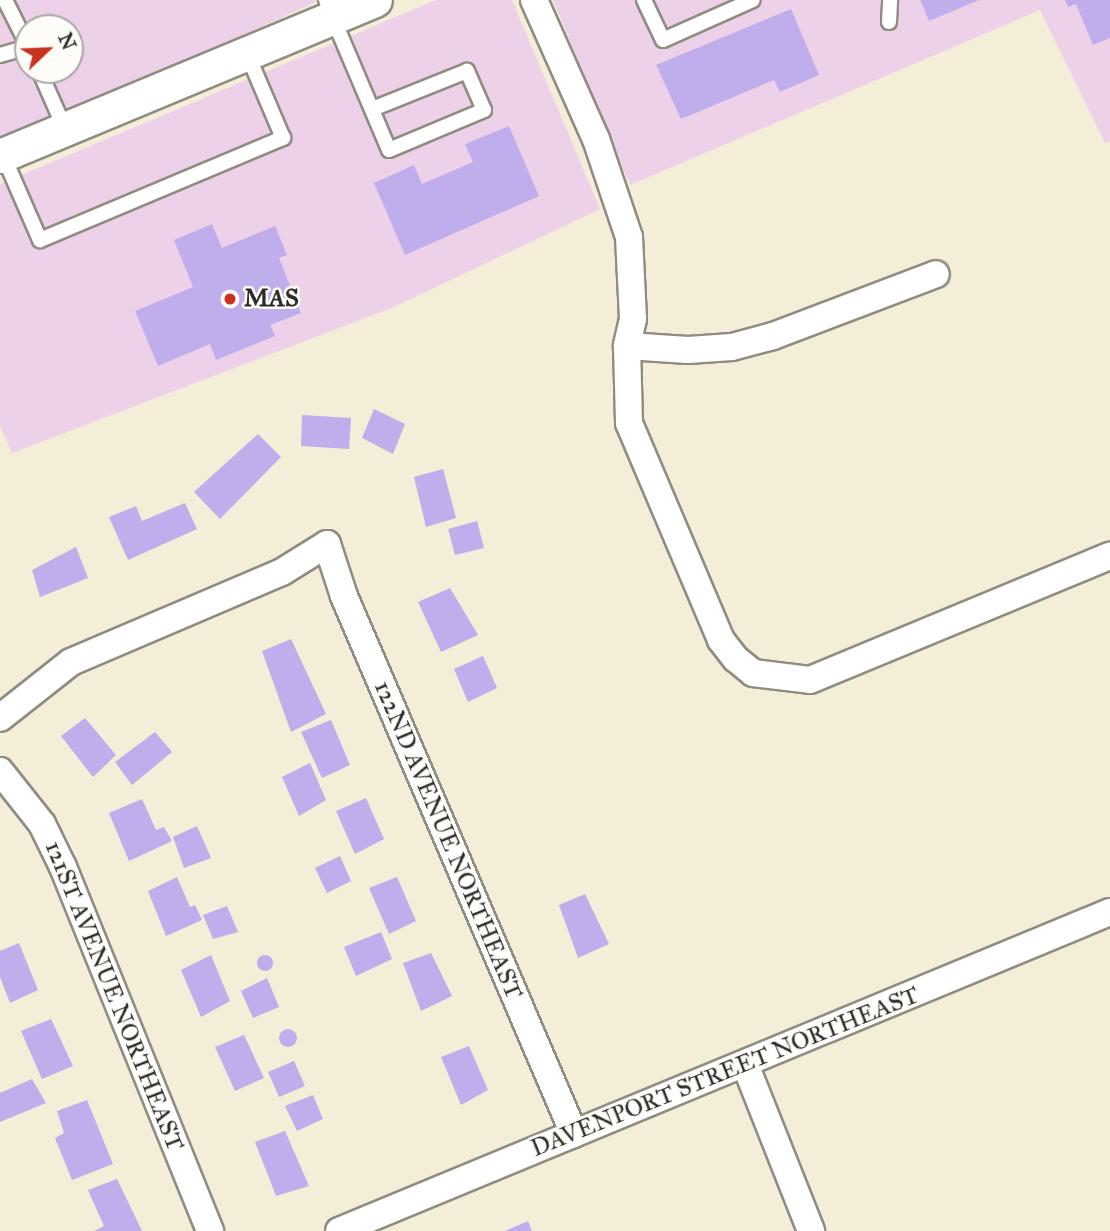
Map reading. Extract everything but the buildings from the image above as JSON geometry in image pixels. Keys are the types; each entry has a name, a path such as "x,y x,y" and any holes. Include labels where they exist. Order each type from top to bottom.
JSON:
{"street":[{"path":"1,156 247,53 330,9 375,0"},
{"path":"534,0 596,139 629,237 633,319 627,346 628,411 639,451 721,640 753,673 810,680 1110,556"},
{"path":"627,346 732,346 773,336 936,274"},
{"name":"122ND AVENUE NORTHEAST","path":"0,718 71,662 282,572 327,544 344,596 574,1134"},
{"name":"121ST AVENUE NORTHEAST","path":"0,771 42,824 63,867 210,1231"},
{"name":"DAVENPORT STREET NORTHEAST","path":"339,1231 1110,912"},
{"path":"745,1064 811,1231"}],"lane":[{"path":"645,0 663,40 753,0"},
{"path":"889,22 890,0"},
{"path":"4,2 14,20"},
{"path":"330,9 389,150 484,110 467,71 372,109"},
{"path":"1,156 40,240 283,138 247,53"},
{"path":"45,84 65,129"}],"shaded area":[{"path":"0,0 320,0 0,146"},
{"path":"436,0 512,0 600,209 394,307 12,453 0,426 0,184"},
{"path":"553,0 1110,0 1110,141 1105,143 1040,10 630,185"}],"place":[{"name":"MAS","path":"230,299"}]}
